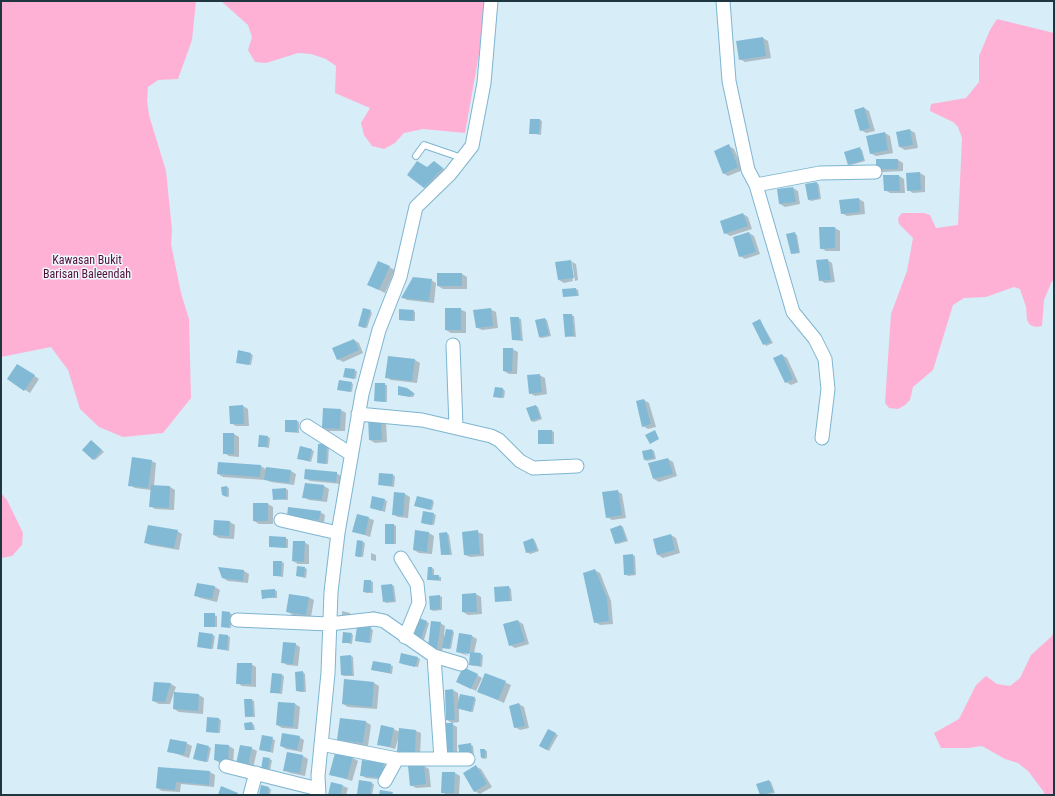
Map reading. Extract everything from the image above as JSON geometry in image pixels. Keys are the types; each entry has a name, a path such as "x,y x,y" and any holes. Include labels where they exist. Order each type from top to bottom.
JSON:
{"street":[{"path":"226,766 318,792 328,673 331,592 338,533 347,488 358,414 366,376 379,330 400,276 416,208 464,158 472,146 482,92 491,1"},
{"path":"723,1 729,81 748,170 756,185 793,312 815,339 825,359 828,389 822,438"},
{"path":"756,185 820,173 875,172"},
{"path":"453,345 456,428"},
{"path":"358,414 422,420 491,436 499,440 520,461 533,468 577,466"},
{"path":"307,426 351,454"},
{"path":"281,520 338,533"},
{"path":"400,558 417,584 419,603 405,637"},
{"path":"237,620 329,624 378,619 434,656 461,664"},
{"path":"434,656 441,759"},
{"path":"321,744 397,759 468,759"},
{"path":"385,781 397,759"},
{"path":"250,795 256,774"}],"lane":[{"path":"416,156 424,145 464,158"}],"green space":[{"name":"Kawasan Bukit Barisan Baleendah","path":"1,1 196,1 192,40 178,79 158,80 148,87 147,100 149,115 166,171 172,230 171,244 181,293 189,319 191,398 163,433 123,437 99,427 80,409 68,370 51,347 1,357"},
{"path":"221,1 484,1 479,54 465,133 423,129 404,133 395,143 384,149 372,146 364,135 361,123 370,108 335,93 336,66 326,59 311,54 298,53 266,63 255,62 248,50 252,37 248,25"},
{"path":"997,19 1054,33 1054,281 1052,281 1044,300 1042,326 1036,327 1030,325 1027,320 1026,307 1020,289 1014,287 986,297 964,298 953,305 933,370 913,387 910,400 905,405 898,409 889,408 885,403 891,314 907,271 913,238 899,224 898,218 902,213 924,213 930,215 936,228 958,225 962,138 958,127 953,122 930,111 931,104 966,98 979,82 979,56 990,30"},
{"path":"1,493 7,500 23,533 22,545 12,556 1,558"},
{"path":"1054,631 1054,795 1044,795 1044,792 1028,771 1018,763 1005,759 982,746 968,748 941,748 934,733 959,719 976,685 986,676 997,684 1010,686 1020,678 1031,655 1052,636"}],"building":[{"path":"763,37 766,56 739,60 736,41"},
{"path":"864,107 870,128 860,131 854,110"},
{"path":"530,119 540,119 539,134 529,134"},
{"path":"910,129 913,145 899,147 896,132"},
{"path":"885,132 888,150 870,154 866,136"},
{"path":"729,144 738,167 723,174 714,151"},
{"path":"860,147 864,160 848,165 844,152"},
{"path":"876,159 898,159 898,169 876,169"},
{"path":"417,161 427,167 434,161 443,168 424,188 407,175"},
{"path":"920,172 921,190 907,191 906,173"},
{"path":"883,175 899,175 900,191 884,191"},
{"path":"817,182 819,198 808,200 805,184"},
{"path":"793,187 796,202 779,204 777,189"},
{"path":"859,198 860,212 841,214 839,200"},
{"path":"743,213 748,226 724,234 720,221"},
{"path":"819,227 835,227 835,248 820,249"},
{"path":"749,232 756,252 739,257 733,237"},
{"path":"795,232 799,252 791,254 786,234"},
{"path":"828,259 831,280 819,281 816,260"},
{"path":"571,260 574,278 558,280 555,262"},
{"path":"378,261 390,266 379,290 367,285"},
{"path":"437,273 462,273 462,286 437,286"},
{"path":"413,277 432,279 429,301 401,298"},
{"path":"576,288 577,296 563,297 562,289"},
{"path":"363,308 371,310 365,328 358,326"},
{"path":"445,308 461,308 461,330 445,330"},
{"path":"491,308 493,326 476,328 473,310"},
{"path":"399,309 414,310 413,321 399,320"},
{"path":"563,314 572,314 574,336 565,337"},
{"path":"510,317 519,317 521,340 512,340"},
{"path":"545,318 549,335 539,337 535,320"},
{"path":"760,319 771,342 763,345 752,323"},
{"path":"354,339 359,350 337,360 332,348"},
{"path":"503,348 513,348 512,372 503,371"},
{"path":"238,350 251,353 249,365 236,363"},
{"path":"782,354 793,379 785,383 773,358"},
{"path":"388,356 415,359 412,381 385,378"},
{"path":"17,364 35,375 24,391 7,379"},
{"path":"345,368 355,369 354,379 343,377"},
{"path":"540,374 542,392 529,394 527,375"},
{"path":"339,380 352,382 350,392 337,390"},
{"path":"375,383 385,383 385,402 374,401"},
{"path":"398,386 407,388 414,393 410,397 398,395"},
{"path":"495,387 503,388 502,398 493,397"},
{"path":"644,399 651,424 642,427 636,401"},
{"path":"243,405 244,424 230,424 229,406"},
{"path":"536,405 540,418 531,421 526,408"},
{"path":"323,408 341,409 340,429 322,428"},
{"path":"381,417 382,440 369,440 368,418"},
{"path":"285,420 297,420 297,432 285,432"},
{"path":"538,430 552,430 552,444 538,444"},
{"path":"655,430 659,439 650,444 645,435"},
{"path":"223,433 234,433 234,454 223,454"},
{"path":"259,435 268,436 267,447 258,447"},
{"path":"91,440 102,450 93,460 82,450"},
{"path":"318,444 327,444 326,464 317,463"},
{"path":"300,446 312,449 309,461 297,459"},
{"path":"652,449 654,458 644,460 642,451"},
{"path":"132,457 152,460 148,488 128,486"},
{"path":"668,458 673,474 653,479 648,463"},
{"path":"218,462 261,465 260,477 217,474"},
{"path":"266,467 291,470 289,483 264,480"},
{"path":"305,469 337,472 336,482 304,479"},
{"path":"379,473 393,474 392,486 378,485"},
{"path":"305,483 324,485 322,500 302,498"},
{"path":"151,485 170,486 169,508 149,507"},
{"path":"227,486 227,497 222,495 221,487"},
{"path":"286,488 286,499 273,500 272,489"},
{"path":"618,490 622,515 606,518 602,492"},
{"path":"394,492 405,493 403,516 392,515"},
{"path":"372,496 385,499 382,511 370,508"},
{"path":"417,496 433,500 430,510 414,506"},
{"path":"253,503 268,503 268,521 253,521"},
{"path":"288,507 321,511 319,520 287,517"},
{"path":"423,511 434,513 432,525 421,523"},
{"path":"357,514 369,517 365,535 352,532"},
{"path":"214,520 230,521 229,536 213,535"},
{"path":"385,524 394,524 394,544 385,544"},
{"path":"148,525 178,530 174,548 144,543"},
{"path":"621,525 626,540 615,544 610,529"},
{"path":"415,530 429,532 427,552 413,550"},
{"path":"478,530 480,554 464,555 462,532"},
{"path":"447,532 450,554 441,555 439,533"},
{"path":"671,534 675,550 657,555 653,539"},
{"path":"269,536 286,537 286,548 269,547"},
{"path":"533,538 537,550 526,553 523,542"},
{"path":"357,540 363,541 361,557 355,556"},
{"path":"293,541 305,541 304,562 292,561"},
{"path":"633,554 634,574 624,575 623,555"},
{"path":"273,561 282,561 281,576 273,576"},
{"path":"297,566 305,567 304,577 296,576"},
{"path":"218,567 244,570 243,581 222,578"},
{"path":"428,567 432,567 432,575 439,575 439,580 427,580"},
{"path":"595,569 607,598 609,621 594,623 583,573"},
{"path":"364,580 371,580 371,592 363,592"},
{"path":"197,583 215,586 212,599 194,596"},
{"path":"392,584 394,601 383,602 381,585"},
{"path":"509,586 510,601 495,602 494,587"},
{"path":"275,589 275,597 262,599 261,590"},
{"path":"476,593 477,612 462,612 462,594"},
{"path":"289,594 309,597 306,615 286,612"},
{"path":"440,595 440,609 430,610 429,596"},
{"path":"222,611 230,612 229,628 221,627"},
{"path":"204,613 215,613 215,627 204,627"},
{"path":"419,618 427,621 421,639 413,637"},
{"path":"518,620 525,641 509,646 503,624"},
{"path":"431,621 441,622 437,649 428,647"},
{"path":"357,626 371,627 369,643 355,641"},
{"path":"446,629 453,630 449,649 442,648"},
{"path":"199,632 213,634 211,649 197,647"},
{"path":"343,632 352,633 350,643 342,643"},
{"path":"459,633 472,635 469,654 456,652"},
{"path":"219,634 228,635 227,650 217,649"},
{"path":"283,642 296,643 293,664 281,663"},
{"path":"470,652 481,653 480,666 469,665"},
{"path":"401,653 418,657 415,667 399,663"},
{"path":"351,655 352,675 341,675 340,656"},
{"path":"373,661 391,664 390,673 371,670"},
{"path":"237,663 252,663 251,684 236,684"},
{"path":"463,667 478,674 471,689 456,682"},
{"path":"303,671 304,691 296,691 295,672"},
{"path":"272,673 282,674 280,693 270,693"},
{"path":"485,673 506,681 498,700 477,692"},
{"path":"344,679 374,682 372,707 342,704"},
{"path":"154,682 171,683 165,702 152,701"},
{"path":"453,689 455,720 446,720 445,690"},
{"path":"174,692 199,694 198,711 173,709"},
{"path":"460,694 475,697 471,712 457,708"},
{"path":"244,699 252,699 253,716 245,717"},
{"path":"278,702 295,703 293,727 276,725"},
{"path":"519,703 525,726 514,728 509,706"},
{"path":"207,717 219,718 218,733 206,732"},
{"path":"340,718 366,721 363,743 337,740"},
{"path":"252,722 253,730 245,730 244,723"},
{"path":"444,723 453,723 453,755 444,755"},
{"path":"381,725 394,728 390,747 377,745"},
{"path":"399,728 416,730 415,754 397,752"},
{"path":"548,729 556,733 547,750 539,746"},
{"path":"282,733 300,736 297,750 280,746"},
{"path":"262,735 273,737 270,752 259,750"},
{"path":"170,739 187,742 184,755 167,752"},
{"path":"197,743 209,746 206,762 193,759"},
{"path":"471,743 472,754 460,756 458,745"},
{"path":"215,744 229,745 228,762 214,760"},
{"path":"240,745 252,747 248,766 236,764"},
{"path":"480,749 485,749 485,757 481,758"},
{"path":"287,752 303,755 300,773 283,771"},
{"path":"335,753 353,757 347,779 329,775"},
{"path":"263,757 270,758 268,770 261,769"},
{"path":"362,760 384,762 382,778 360,776"},
{"path":"424,765 426,784 410,786 408,766"},
{"path":"476,765 487,784 474,792 463,773"},
{"path":"158,767 210,771 209,785 176,782 175,790 156,788"},
{"path":"442,772 455,772 454,793 441,793"},
{"path":"359,780 372,782 370,795 357,794"},
{"path":"769,780 773,792 760,795 756,784"},
{"path":"331,782 343,785 340,795 328,795"},
{"path":"261,785 269,787 268,795 259,795"},
{"path":"221,786 238,793 237,795 218,795"},
{"path":"380,790 393,792 392,795 379,795"}]}
